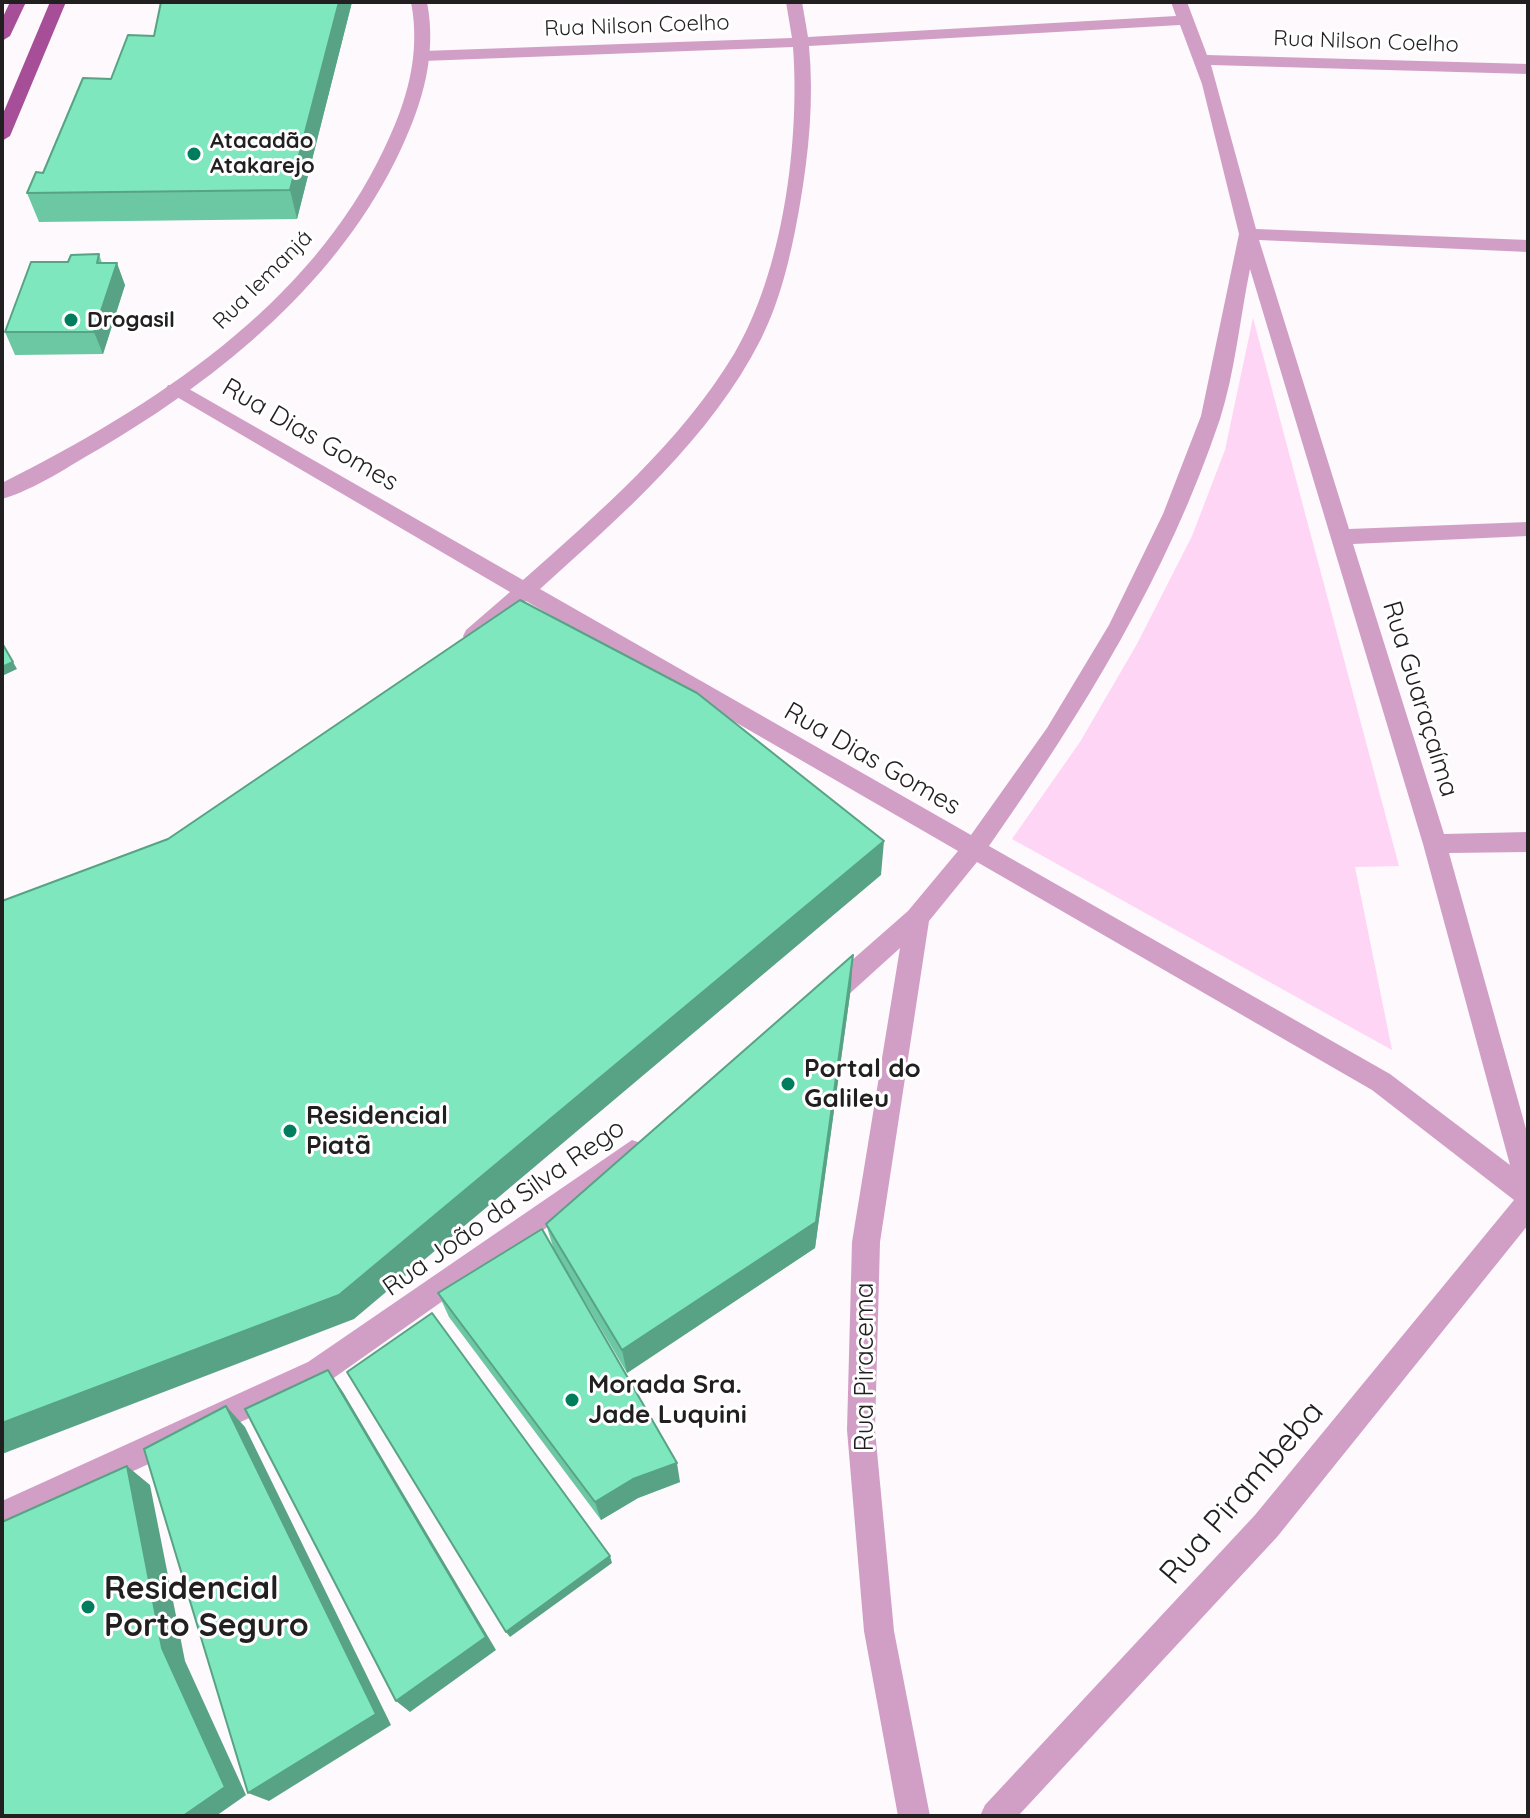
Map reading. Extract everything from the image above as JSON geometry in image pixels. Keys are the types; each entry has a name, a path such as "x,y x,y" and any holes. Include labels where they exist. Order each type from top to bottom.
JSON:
{"main road":[{"path":"2,36 18,2"},
{"path":"2,136 58,2"}],"street":[{"name":"Rua Iemanjá","path":"2,492 125,424 175,390 257,325 346,230 375,189 412,105 423,56 419,2"},
{"path":"455,653 528,592 705,410 743,355 770,296 786,233 801,147 805,92 803,42 794,2"},
{"path":"811,1012 917,918 973,850 1063,721 1119,627 1173,514 1211,416 1248,234 1202,60 1179,2"},
{"name":"Rua Nilson Coelho","path":"423,56 803,42 1188,20"},
{"name":"Rua Nilson Coelho","path":"1202,60 1528,69"},
{"path":"1248,234 1528,246"},
{"name":"Rua Guaraçaíma","path":"1248,234 1435,844 1528,1184"},
{"name":"Rua Dias Gomes","path":"175,390 1381,1082 1528,1195"},
{"path":"1342,537 1528,529"},
{"path":"1435,844 1528,842"},
{"name":"Rua Piracema","path":"914,1816 879,1631 861,1430 866,1242 917,918"},
{"name":"Rua João da Silva Rego","path":"2,1516 318,1372 647,1142"},
{"name":"Rua Pirambeba","path":"996,1816 1266,1526 1528,1204"}],"shaded area":[{"path":"1253,318 1399,866 1355,867 1392,1050 1012,839 1080,742 1137,644 1192,536 1225,450"}],"building":[{"name":"Atacadão Atakarejo","path":"161,2 339,2 290,190 27,193 36,172 43,173 83,78 111,79 128,35 154,36"},
{"path":"99,254 97,263 117,263 94,332 5,332 31,262 68,262 71,255"},
{"name":"Residencial Piatã","path":"520,600 697,693 884,841 339,1295 2,1423 2,901 168,839"},
{"path":"2,643 13,662 2,667"},
{"name":"Portal do Galileu","path":"853,955 816,1222 622,1350 546,1224"},
{"name":"Morada Sra. Jade Luquini","path":"542,1229 677,1463 633,1479 595,1502 438,1293"},
{"path":"432,1313 610,1556 506,1632 347,1372"},
{"path":"328,1370 486,1637 396,1701 245,1409"},
{"path":"226,1406 376,1714 248,1793 144,1449"},
{"name":"Residencial Porto Seguro","path":"127,1466 162,1648 225,1787 183,1816 2,1816 2,1522"}],"place":[{"name":"Atacadão Atakarejo","path":"194,154"},
{"name":"Drogasil","path":"71,320"},
{"name":"Portal do Galileu","path":"788,1084"},
{"name":"Residencial Piatã","path":"290,1131"},
{"name":"Morada Sra. Jade Luquini","path":"572,1400"},
{"name":"Residencial Porto Seguro","path":"88,1607"}]}
